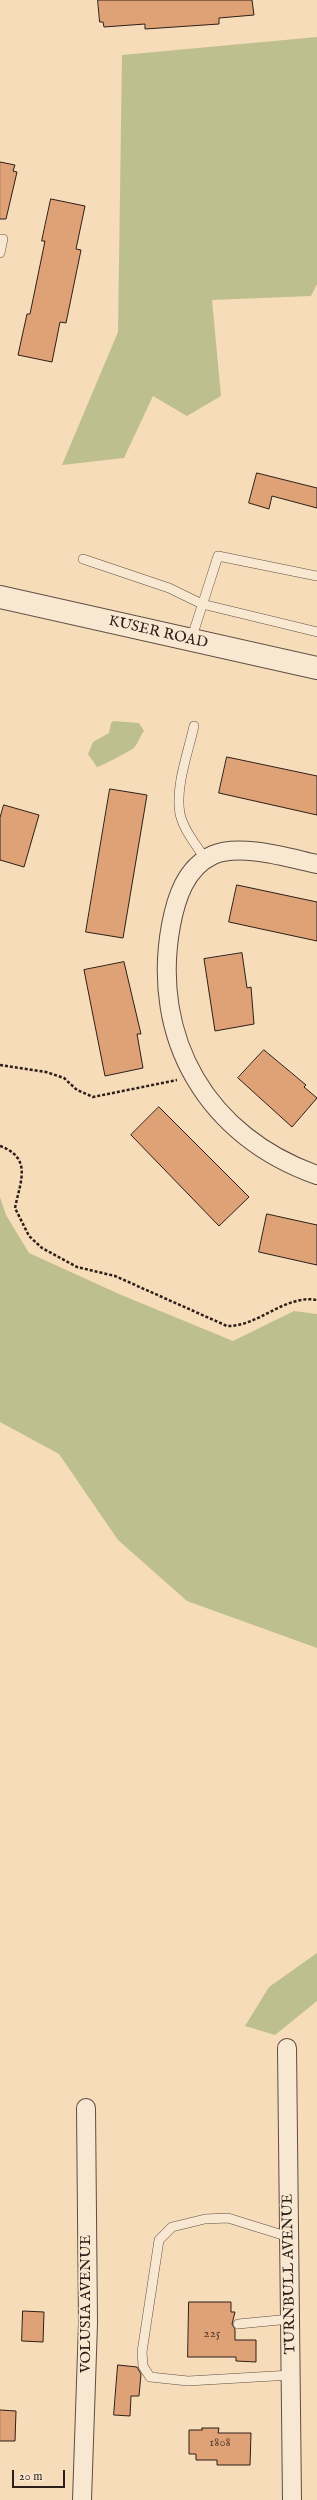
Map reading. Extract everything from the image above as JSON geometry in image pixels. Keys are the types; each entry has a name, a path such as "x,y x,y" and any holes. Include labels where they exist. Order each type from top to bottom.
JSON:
{"street":[{"name":"KUSER ROAD","path":"0,597 191,640 316,665"},
{"path":"317,864 270,854 247,851 213,855 206,860 189,876 176,899 165,975 174,1029 192,1075 210,1102 227,1120 264,1151 291,1166 317,1175"},
{"name":"TURNBULL AVENUE","path":"287,2048 292,2500"},
{"name":"VOLUSIA AVENUE","path":"82,2500 88,2323 86,2108"}],"lane":[{"path":"0,239 3,239 0,253"},
{"path":"191,640 218,556 317,576"},
{"path":"83,559 169,588 202,604 317,632"},
{"path":"194,726 181,784 180,815 186,830 206,860"},
{"path":"289,2237 228,2218 205,2219 172,2227 159,2240 142,2352 143,2366 150,2376 188,2381 291,2375"},
{"path":"238,2324 290,2319"}],"path":[{"path":"0,1065 46,1072 64,1078 77,1090 93,1097 179,1079"},
{"path":"0,1146 9,1150 20,1161 23,1176 15,1208 29,1236 42,1248 77,1267 115,1276 227,1326 239,1326 300,1300 317,1300"}],"green space":[{"path":"317,37 317,284 311,296 212,300 221,396 187,416 153,396 124,458 62,465 118,332 122,55"},
{"path":"113,721 139,723 144,731 134,748 97,767 88,754 93,742 109,733 111,723"},
{"path":"0,1197 6,1215 29,1253 119,1294 233,1341 294,1311 317,1314 317,1648 187,1601 118,1540 59,1454 0,1422"},
{"path":"317,1953 317,2001 275,2035 245,2026 269,1987"}],"building":[{"path":"98,0 252,0 254,15 219,18 219,24 145,29 145,24 104,27 103,22 100,22"},
{"path":"0,162 15,165 13,171 17,172 6,219 0,219"},
{"path":"51,199 85,206 76,249 81,250 66,323 60,322 52,362 18,355 27,314 30,314 45,241 42,241"},
{"path":"257,473 317,488 317,508 272,496 269,509 249,503"},
{"path":"227,757 317,776 317,815 219,793"},
{"path":"110,789 147,795 123,938 86,932"},
{"path":"4,805 39,815 24,867 0,860 0,818"},
{"path":"237,885 317,902 317,941 229,922"},
{"path":"242,953 247,988 251,987 254,1024 215,1031 204,959"},
{"path":"124,962 141,1034 137,1034 143,1068 105,1076 84,970"},
{"path":"264,1050 306,1085 304,1087 317,1098 292,1127 238,1078"},
{"path":"159,1107 249,1197 219,1226 131,1135"},
{"path":"267,1214 317,1225 317,1265 259,1252"},
{"path":"189,2302 231,2302 231,2312 235,2312 232,2324 235,2329 235,2340 256,2340 256,2362 236,2361 236,2357 188,2357"},
{"path":"23,2311 44,2312 43,2342 22,2341"},
{"path":"118,2365 137,2367 141,2374 139,2396 131,2396 130,2416 114,2415"},
{"path":"0,2410 16,2411 15,2441 0,2441"},
{"path":"202,2428 219,2428 218,2433 251,2433 250,2465 217,2465 217,2460 196,2460 196,2454 189,2454 189,2430 202,2430"}]}
